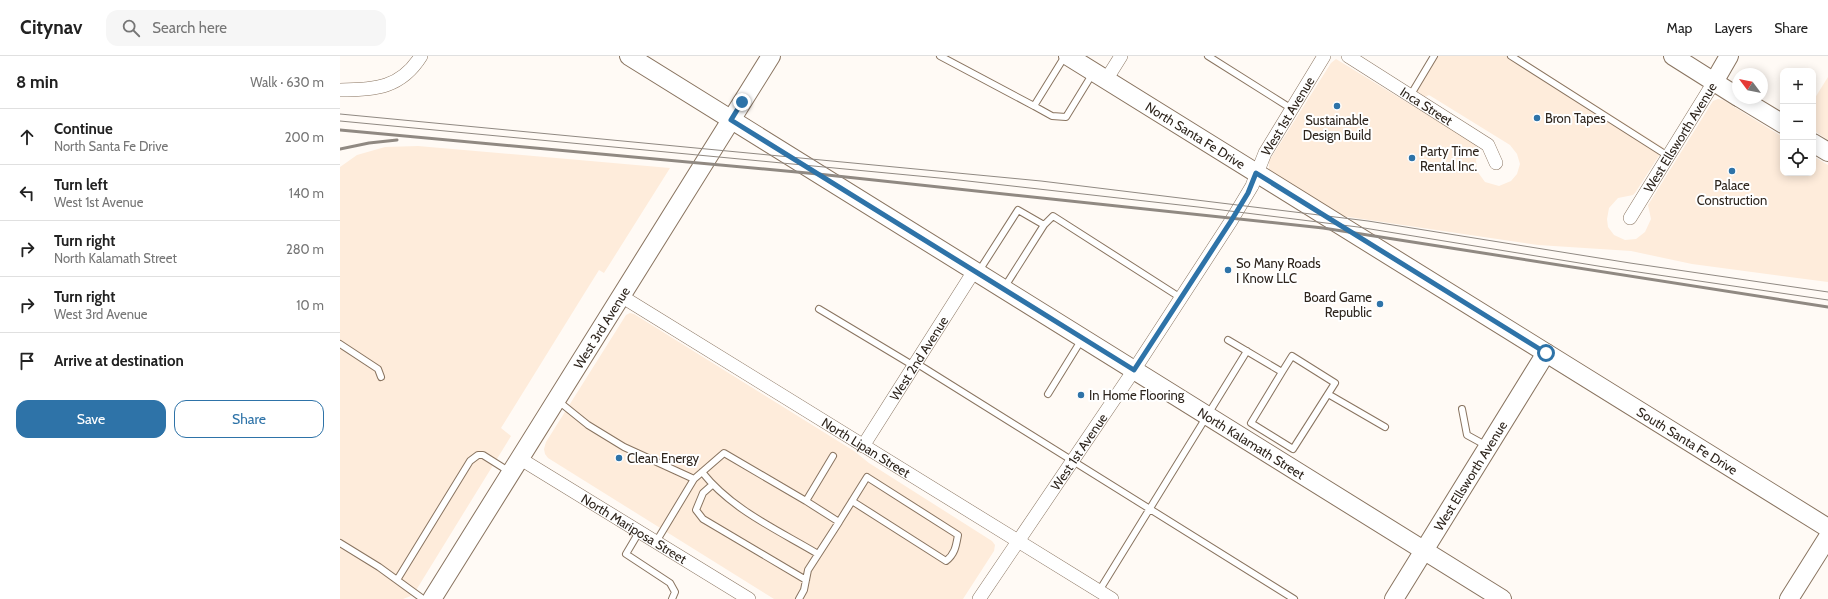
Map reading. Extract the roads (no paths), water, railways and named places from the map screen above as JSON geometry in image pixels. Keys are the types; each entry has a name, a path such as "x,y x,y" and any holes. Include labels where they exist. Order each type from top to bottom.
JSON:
{"main road":[{"name":"North Kalamath Street","path":"629,56 1502,599"},
{"name":"West 3rd Avenue","path":"431,598 771,56"},
{"name":"North Santa Fe Drive","path":"1067,56 1546,353"},
{"path":"1673,56 1732,93"},
{"name":"West Ellsworth Avenue","path":"1714,82 1730,56"},
{"path":"1750,104 1780,122"},
{"path":"1816,144 1828,152"},
{"name":"West Ellsworth Avenue","path":"1394,599 1546,353"},
{"name":"South Santa Fe Drive","path":"1546,353 1828,528"},
{"path":"1789,599 1828,537"}],"street":[{"path":"340,90 368,90 385,86 401,79 415,66 421,56"},
{"path":"1100,76 1121,56"},
{"name":"West 1st Avenue","path":"979,599 1020,541 1134,370 1248,193 1265,152 1324,56"},
{"name":"Inca Street","path":"1348,56 1488,145 1496,163"},
{"name":"West Ellsworth Avenue","path":"1630,218 1714,82"},
{"name":"West 2nd Avenue","path":"863,446 975,272"},
{"name":"North Lipan Street","path":"621,296 1112,599"},
{"name":"North Mariposa Street","path":"515,465 639,532 749,599"}],"lane":[{"path":"940,56 1052,116 1066,117 1100,76"},
{"path":"1034,106 1067,56"},
{"path":"1208,56 1292,109"},
{"path":"1410,96 1434,56"},
{"path":"1511,56 1668,156"},
{"path":"975,272 1018,210 1044,225"},
{"path":"1004,290 1044,225 1053,216 1181,298"},
{"path":"819,308 915,364 1294,599"},
{"path":"1048,394 1082,338"},
{"path":"1228,340 1282,372"},
{"path":"340,344 378,369 381,377"},
{"path":"1099,591 1247,351"},
{"path":"1292,356 1335,383 1293,449 1251,423 1282,372 1292,356"},
{"path":"1328,394 1385,427"},
{"path":"556,400 588,425 624,447 694,479"},
{"path":"1462,409 1467,435 1488,447"},
{"path":"656,542 694,479 724,453 839,522"},
{"path":"397,580 470,462 478,455 484,455 515,465"},
{"path":"806,501 833,456"},
{"path":"702,472 712,485 744,511 818,554"},
{"path":"799,599 804,590 808,570 867,477 958,535 952,557 946,561 852,501"},
{"path":"712,485 703,493 696,510 703,519 806,580"},
{"path":"639,532 626,554 670,583 675,592 672,599"},
{"path":"340,543 397,580 431,598"}],"tram line":[{"path":"340,114 1041,181 1368,221 1630,263 1828,292"},
{"path":"340,121 950,179 1198,207 1358,227 1604,267 1828,300"}],"railway":[{"path":"340,130 818,174 1323,228 1828,307"},
{"path":"340,149 369,143 397,140"}],"place":[{"name":"Sustainable Design Build","path":"1337,106"},
{"name":"Bron Tapes","path":"1537,118"},
{"name":"Party Time Rental Inc.","path":"1412,158"},
{"name":"Palace Construction","path":"1732,171"},
{"name":"So Many Roads I Know LLC","path":"1228,270"},
{"name":"Board Game Republic","path":"1380,304"},
{"name":"In Home Flooring","path":"1081,395"},
{"name":"Clean Energy","path":"619,458"}]}
